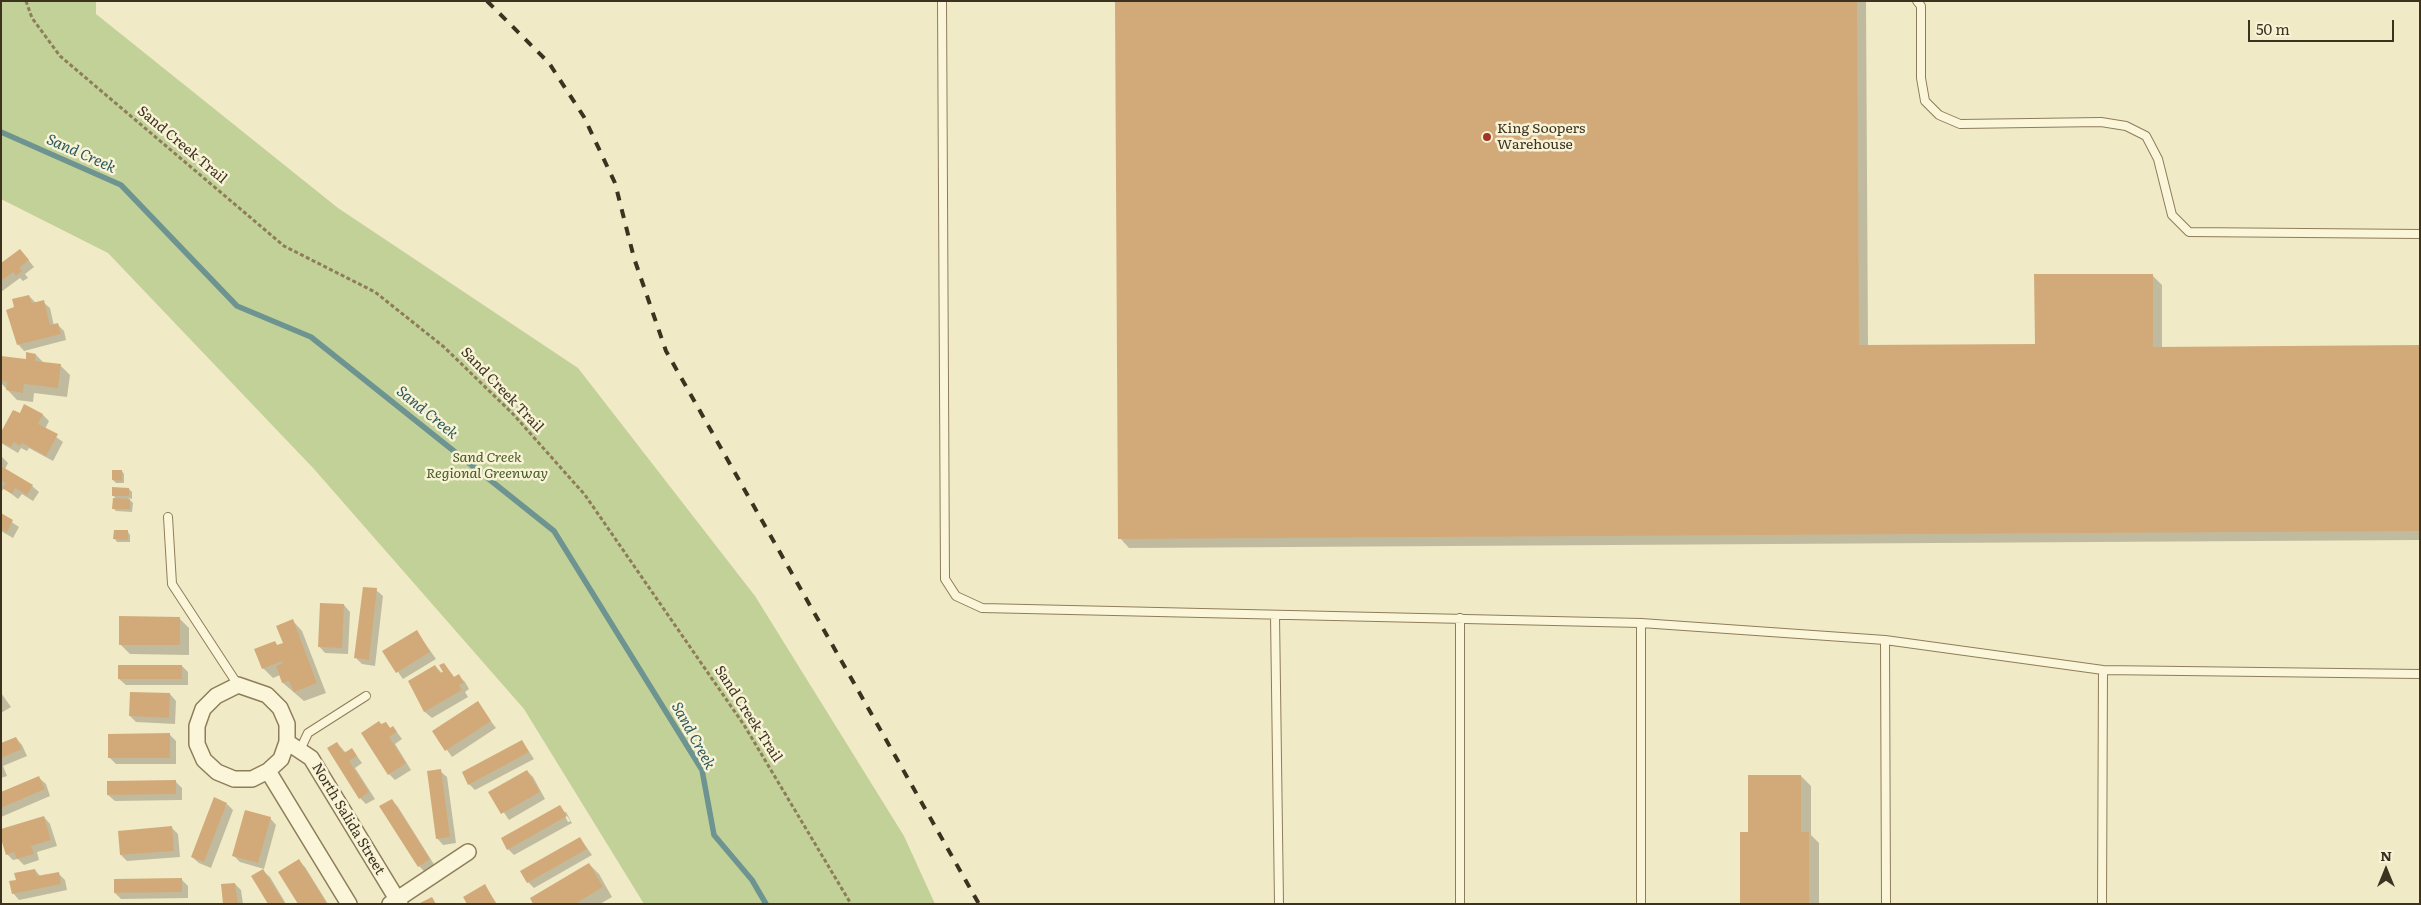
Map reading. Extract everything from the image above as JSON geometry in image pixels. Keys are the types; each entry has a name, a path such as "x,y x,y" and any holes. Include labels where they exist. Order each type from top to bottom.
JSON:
{"street":[{"path":"238,685 267,695 280,708 294,746 268,772 252,779 234,779 217,772 204,760 197,744 197,726 204,709 216,696 238,685"},
{"name":"North Salida Street","path":"294,746 311,758 396,902"},
{"path":"268,772 349,904"},
{"path":"396,902 468,852"}],"lane":[{"path":"942,1 945,579 956,596 982,608 1641,623 1885,640 2103,670 2420,674"},
{"path":"1917,1 1921,6 1921,78 1925,101 1939,114 1960,124 2101,122 2126,126 2146,136 2158,158 2172,215 2189,232 2420,234"},
{"path":"168,517 172,584 238,685"},
{"path":"1275,615 1279,904"},
{"path":"1460,618 1460,904"},
{"path":"1641,623 1641,904"},
{"path":"1885,640 1886,904"},
{"path":"2102,904 2103,670"},
{"path":"294,746 308,733 366,696"}],"path":[{"name":"Sand Creek Trail","path":"26,1 32,18 60,56 284,246 375,292 444,347 513,414 585,495 744,724 851,904"}],"green space":[{"name":"Sand Creek Regional Greenway","path":"1,1 96,1 96,14 338,208 578,368 755,596 904,836 935,904 644,904 524,709 314,469 108,253 1,199"}],"building":[{"name":"King Soopers Warehouse","path":"1115,1 1857,1 1859,345 2035,344 2034,274 2153,274 2153,347 2420,345 2420,531 1118,539"},
{"path":"20,249 29,260 19,268 22,271 16,276 13,272 1,281 1,263"},
{"path":"29,295 32,303 44,300 50,325 58,323 61,334 17,345 6,310 14,307 12,299"},
{"path":"26,352 36,354 35,361 61,364 58,388 24,384 23,393 6,390 7,382 1,381 1,356 26,359"},
{"path":"24,404 43,414 38,424 58,434 46,456 22,443 20,446 14,442 11,447 1,442 1,432 13,410 20,413"},
{"path":"1,466 33,485 27,495 15,488 12,494 2,488 6,483 1,480"},
{"path":"112,470 122,470 122,481 112,480"},
{"path":"112,487 129,488 129,496 112,496"},
{"path":"113,498 130,499 130,509 112,509"},
{"path":"1,513 13,520 7,532 1,529"},
{"path":"114,530 128,530 128,540 113,539"},
{"path":"363,587 377,588 369,660 354,658"},
{"path":"320,603 344,604 342,648 318,647"},
{"path":"119,616 180,617 180,645 119,645"},
{"path":"293,619 317,683 294,692 289,681 282,683 276,666 283,663 282,661 262,669 254,649 275,641 277,645 283,643 276,626"},
{"path":"417,630 430,652 396,673 382,651"},
{"path":"444,663 454,677 459,674 464,683 459,685 462,690 424,712 408,681 435,665 440,673 443,672 439,665"},
{"path":"118,665 182,665 182,679 118,679"},
{"path":"130,692 170,693 169,718 129,716"},
{"path":"478,701 491,721 445,751 432,731"},
{"path":"379,721 381,724 386,722 390,728 393,726 397,732 389,737 406,763 388,775 361,733"},
{"path":"170,733 170,758 108,758 108,734"},
{"path":"16,737 22,749 1,758 1,743"},
{"path":"522,740 529,752 468,785 462,772"},
{"path":"337,742 344,753 352,748 357,756 349,761 369,792 359,799 327,748"},
{"path":"441,769 450,837 436,839 427,771"},
{"path":"527,770 540,792 501,814 488,792"},
{"path":"1748,775 1801,775 1801,832 1809,832 1809,904 1740,904 1740,832 1748,832"},
{"path":"39,776 45,789 1,808 1,792"},
{"path":"176,780 176,794 107,795 107,781"},
{"path":"214,797 227,803 204,862 191,857"},
{"path":"392,799 430,859 418,867 379,806"},
{"path":"560,805 567,816 507,850 501,838"},
{"path":"245,810 271,817 258,863 232,856"},
{"path":"44,816 51,840 31,846 34,854 17,859 14,852 6,855 1,839 1,829"},
{"path":"172,826 174,851 120,855 118,831"},
{"path":"580,837 587,849 527,883 520,871"},
{"path":"299,859 326,902 323,904 298,904 278,872"},
{"path":"589,863 603,887 575,904 533,904 530,898"},
{"path":"35,869 37,876 59,872 61,884 12,894 9,881 16,880 14,873"},
{"path":"263,869 285,904 268,904 251,876"},
{"path":"182,878 182,892 114,893 114,879"},
{"path":"235,883 238,904 223,904 221,884"},
{"path":"485,884 496,904 467,904 463,897"},
{"path":"432,897 436,904 418,904"}],"waterway":[{"name":"Sand Creek","path":"1,132 121,185 237,306 311,337 554,531 702,770 714,835 752,880 766,904"}],"railway":[{"path":"487,1 549,63 584,117 615,183 634,258 666,351 979,904"}],"place":[{"name":"King Soopers Warehouse","path":"1487,137"}]}
